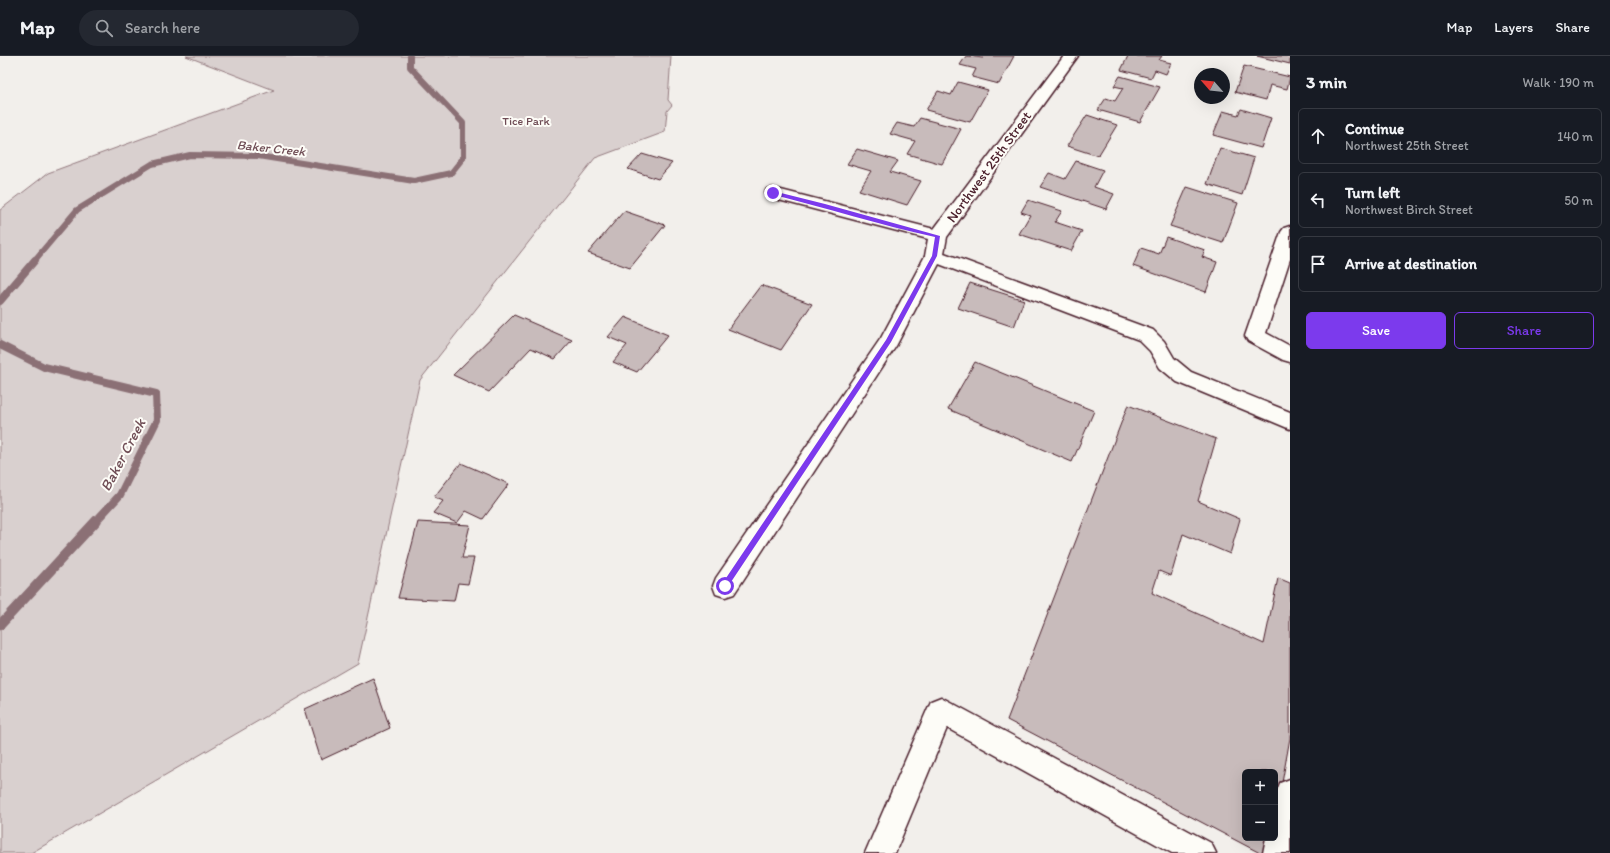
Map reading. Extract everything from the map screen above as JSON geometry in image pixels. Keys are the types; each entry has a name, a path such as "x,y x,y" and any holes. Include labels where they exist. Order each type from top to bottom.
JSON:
{"street":[{"name":"Northwest 25th Street","path":"725,586 889,341 936,246 1071,56"},
{"path":"773,193 823,205 904,229 936,246 1146,335 1156,346 1167,363 1184,377 1290,421"},
{"path":"1290,232 1259,320 1255,336 1290,355"},
{"path":"880,853 941,710 1201,853"},
{"path":"1278,853 1290,793"}],"green space":[{"name":"Tice Park","path":"186,56 671,56 668,100 672,105 667,111 665,132 595,158 420,380 358,663 31,853 0,853 0,210 48,173 274,90"}],"building":[{"path":"966,56 983,58 984,56 1014,56 999,84 972,77 976,69 960,65"},
{"path":"1128,56 1162,56 1159,60 1171,63 1166,74 1155,70 1151,78 1121,70"},
{"path":"1257,56 1290,56 1290,64"},
{"path":"1244,66 1290,77 1287,89 1270,85 1266,100 1235,92"},
{"path":"1120,76 1160,87 1140,122 1098,110 1106,98 1115,101 1123,88 1114,86"},
{"path":"958,82 988,90 970,122 926,110 938,91 951,95"},
{"path":"1241,109 1271,118 1261,148 1213,135 1223,111 1238,115"},
{"path":"1087,115 1117,125 1098,156 1067,146"},
{"path":"920,118 961,129 942,164 907,154 915,141 890,134 897,123 914,127"},
{"path":"1220,148 1254,158 1242,195 1207,184"},
{"path":"857,149 898,161 890,172 921,181 907,205 859,190 871,171 847,164"},
{"path":"642,154 672,163 658,179 628,169"},
{"path":"1076,161 1103,170 1094,187 1114,194 1106,209 1040,187 1049,173 1065,179"},
{"path":"1187,187 1238,203 1223,243 1170,226"},
{"path":"1028,200 1062,211 1055,222 1082,231 1071,251 1019,234 1030,215 1021,212"},
{"path":"624,211 665,225 630,268 588,253"},
{"path":"1166,237 1205,250 1202,257 1217,262 1206,292 1133,266 1141,248 1159,254"},
{"path":"970,283 1024,300 1014,327 958,308"},
{"path":"761,285 812,304 781,350 728,329"},
{"path":"514,315 572,340 555,359 531,348 489,392 453,375"},
{"path":"625,317 668,335 637,372 613,362 627,345 608,337"},
{"path":"975,362 1094,411 1072,462 948,409"},
{"path":"1128,405 1216,439 1198,501 1240,519 1230,554 1183,534 1171,576 1159,571 1152,593 1264,644 1278,578 1290,583 1290,738 1278,805 1278,769 1242,769 1242,841 1272,841 1270,853 1260,853 1007,720"},
{"path":"461,463 509,484 483,519 466,511 457,523 433,513 443,501 434,497"},
{"path":"418,522 470,525 462,558 474,558 468,584 458,583 454,601 398,598"},
{"path":"373,678 390,728 321,760 305,709"}],"waterway":[{"name":"Baker Creek","path":"34,261 77,210 152,164 190,155 258,156 414,181 451,173 463,158 463,123 410,67 410,56"},
{"name":"Baker Creek","path":"0,301 35,260"},
{"name":"Baker Creek","path":"0,345 44,367 156,394 157,420 120,495 96,521"},
{"name":"Baker Creek","path":"0,625 97,520"}],"route":[{"path":"725,586 889,341 934,256 938,236 904,229 823,205 773,193"}]}
